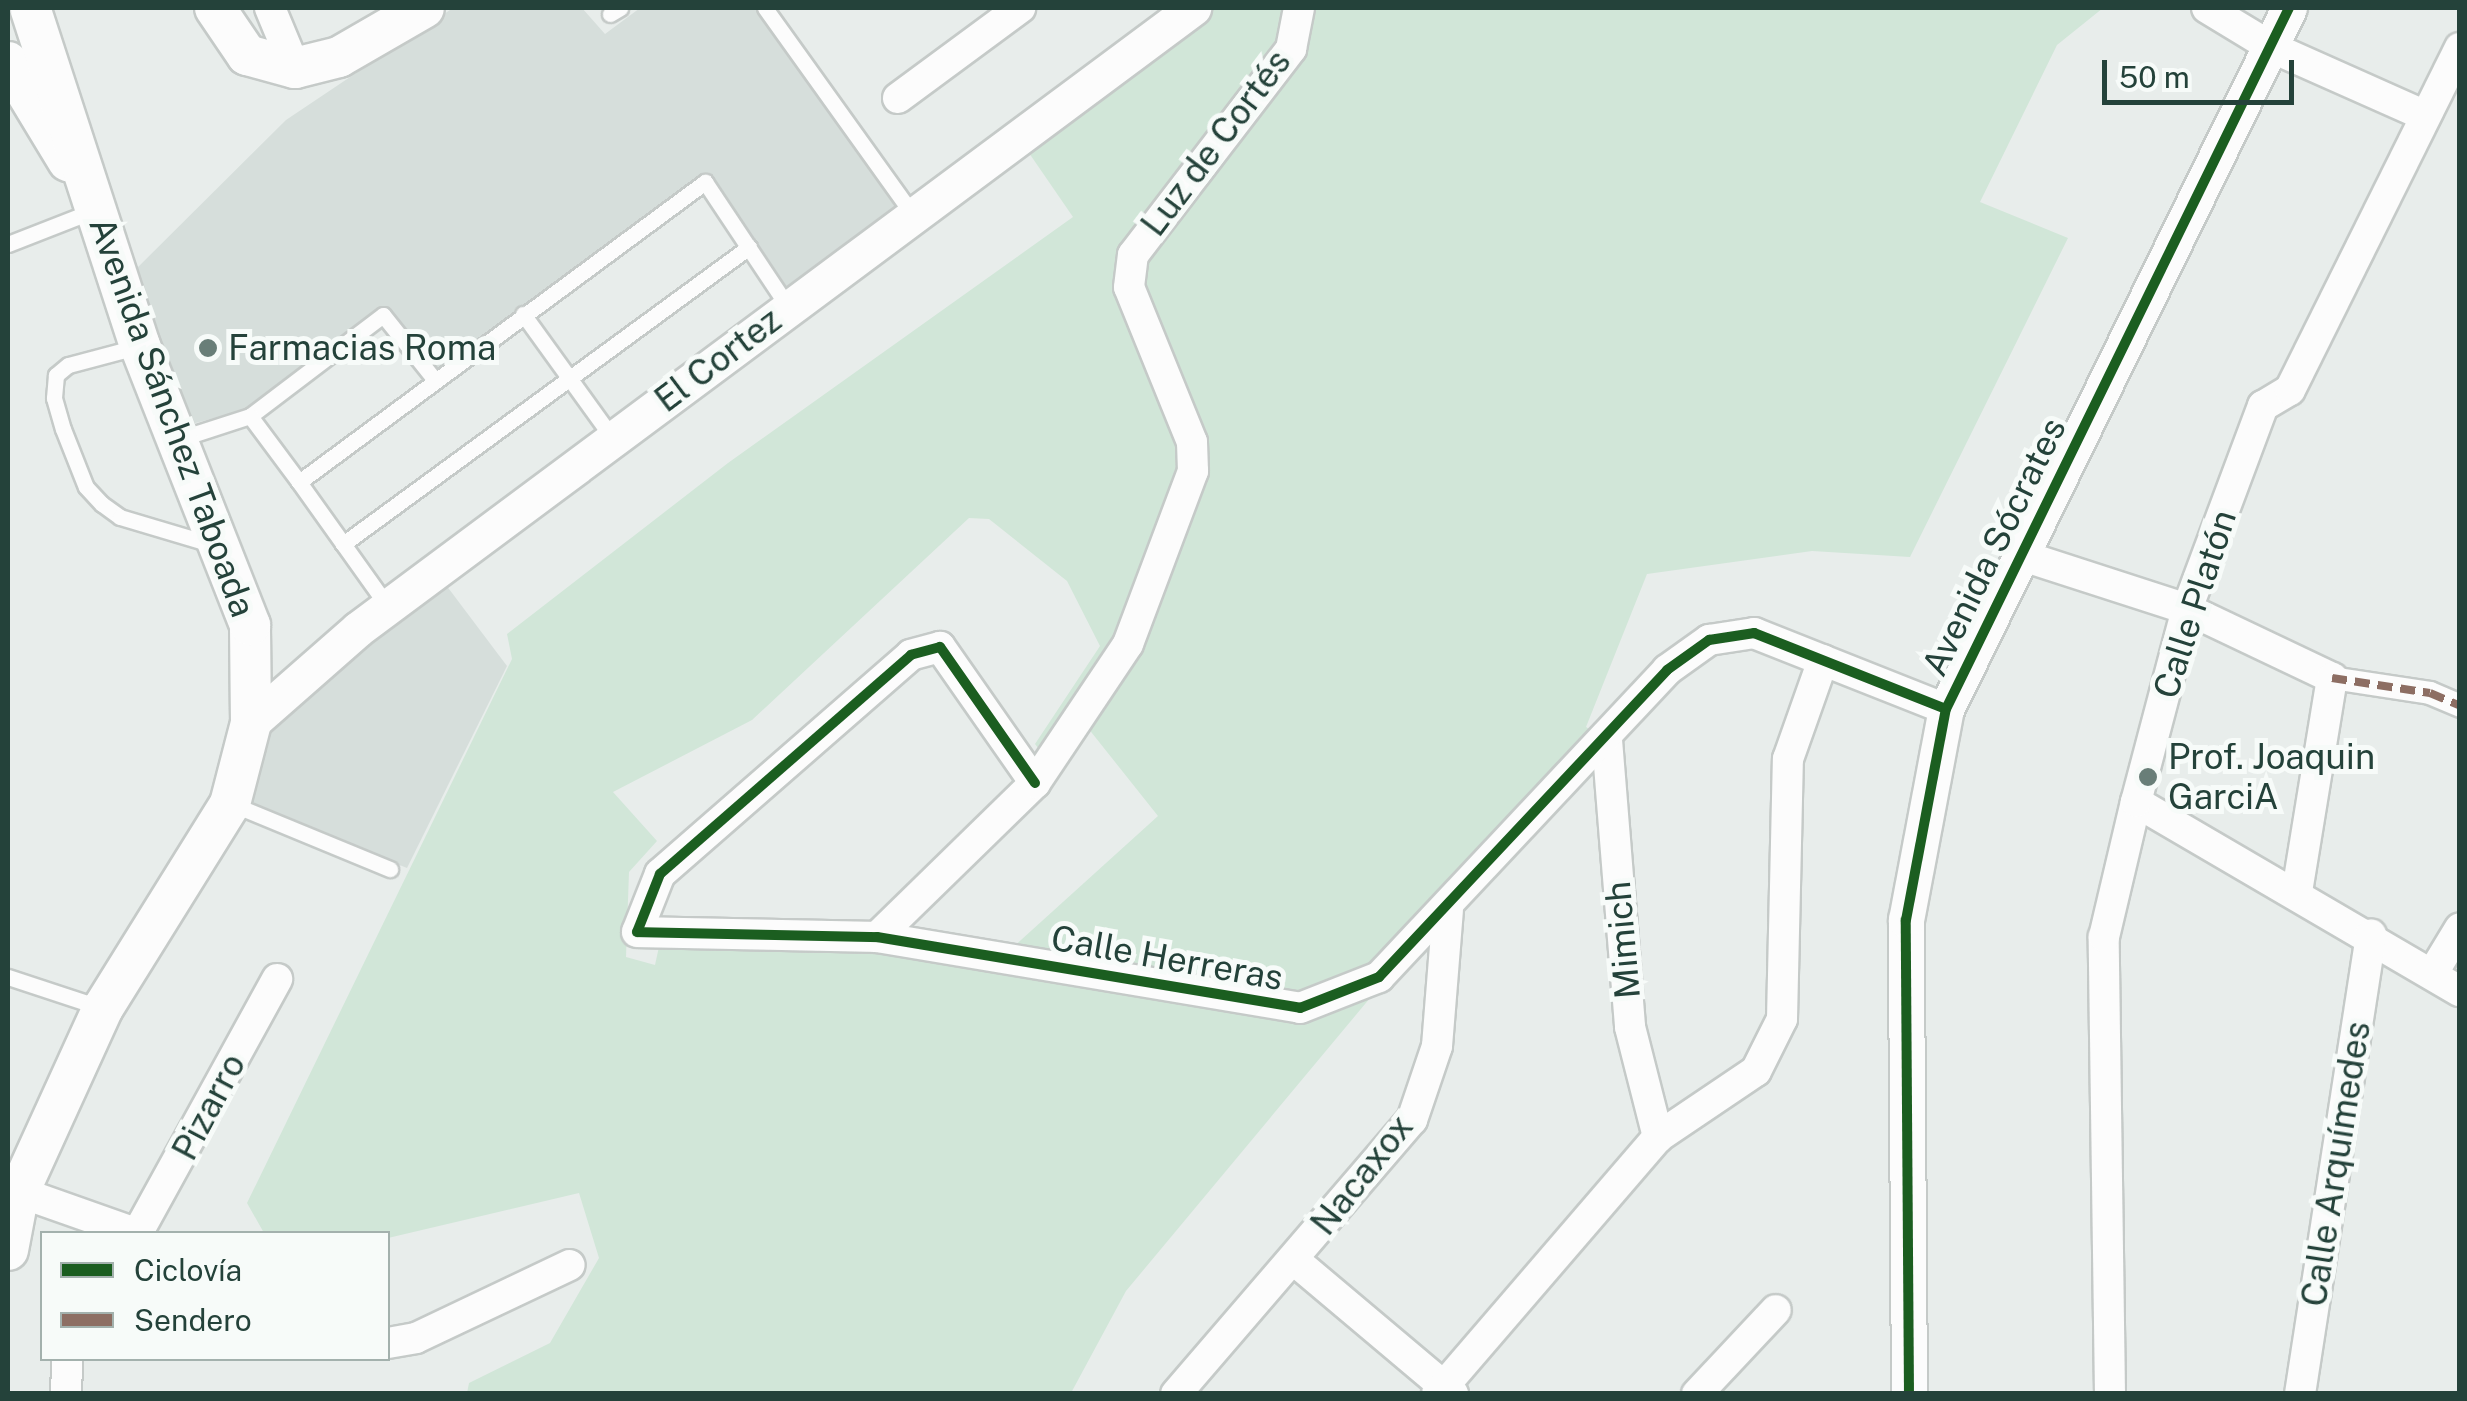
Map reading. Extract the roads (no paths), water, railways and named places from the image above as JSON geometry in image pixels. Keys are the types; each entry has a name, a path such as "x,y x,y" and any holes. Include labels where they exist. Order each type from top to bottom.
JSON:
{"main road":[{"name":"Avenida Sánchez Taboada","path":"8,1250 14,1190 103,1008 230,804 251,723 250,625 174,441 140,346 30,8"},
{"path":"215,8 247,54 295,68 339,57 424,8"},
{"name":"Avenida Sánchez Taboada","path":"8,62 91,198"}],"street":[{"path":"270,8 295,68"},
{"path":"898,98 1020,8"},
{"name":"El Cortez","path":"251,723 388,607 1193,8"},
{"name":"Luz de Cortés","path":"878,937 1035,783 1128,644 1193,471 1192,442 1129,287 1133,255 1292,49 1299,8"},
{"path":"2208,8 2273,48 2422,114"},
{"name":"Avenida Sócrates","path":"1909,1394 1906,920 1946,708 2273,48 2289,8"},
{"name":"Calle Platón","path":"2110,1394 2104,937 2136,802 2188,610 2263,406 2290,390 2422,114 2460,48"},
{"path":"2020,555 2188,610 2332,678 2430,693 2460,706"},
{"name":"Calle Herreras","path":"1035,783 940,647 912,655 660,874 637,932 878,937 1300,1008 1379,977 1448,910 1667,670 1709,640 1754,633 1946,708"},
{"path":"1294,1260 1445,1391 1658,1136 1756,1071 1782,1019 1788,759 1823,660"},
{"path":"2297,891 2332,678"},
{"name":"Mimich","path":"1607,740 1630,1027 1658,1136"},
{"path":"2136,802 2372,934 2460,991"},
{"name":"Nacaxox","path":"1176,1394 1412,1120 1437,1046 1448,910"},
{"path":"2434,972 2460,928"},
{"name":"Calle Arquímedes","path":"2300,1394 2372,934"},
{"name":"Pizarro","path":"138,1231 276,979"},
{"path":"14,1190 131,1231"},
{"path":"390,1343 416,1338 570,1265"},
{"path":"1697,1394 1776,1310"},
{"path":"66,1394 67,1361"}],"lane":[{"path":"765,8 913,215"},
{"path":"299,482 705,182 788,307"},
{"path":"8,244 91,198"},
{"path":"343,544 749,247"},
{"path":"523,314 614,439"},
{"path":"174,441 250,416 383,315 434,379"},
{"path":"140,346 68,365 52,385 86,487 120,517 219,546"},
{"path":"250,416 388,607"},
{"path":"230,804 390,869"},
{"path":"8,977 103,1008"}],"place":[{"name":"Farmacias Roma","path":"208,348"},
{"name":"Prof. Joaquin GarciA","path":"2148,777"}]}
